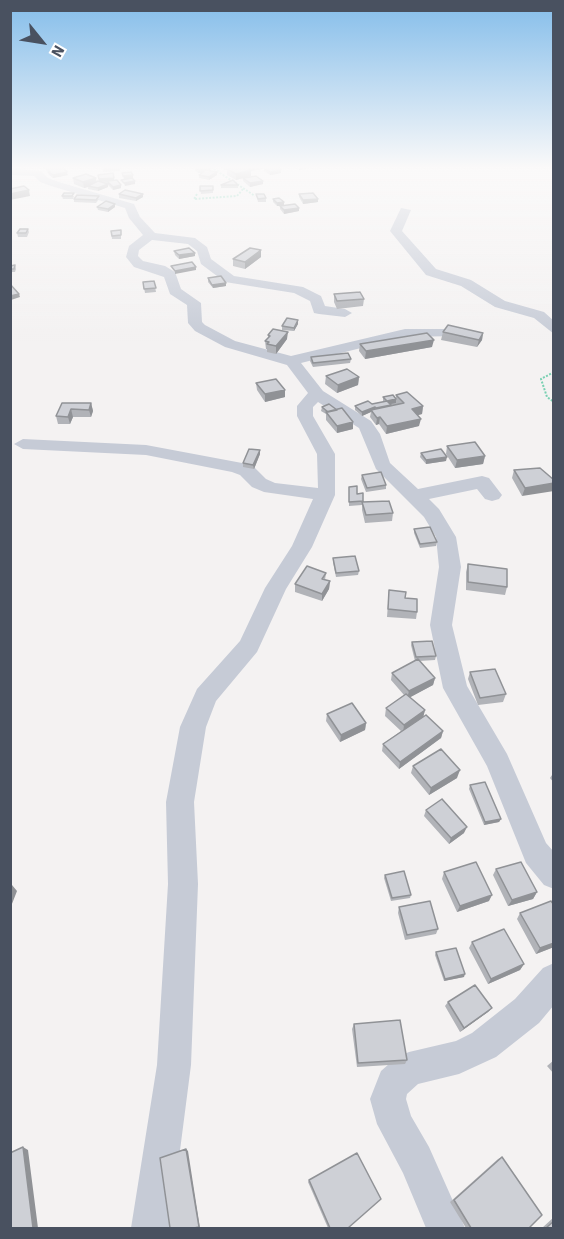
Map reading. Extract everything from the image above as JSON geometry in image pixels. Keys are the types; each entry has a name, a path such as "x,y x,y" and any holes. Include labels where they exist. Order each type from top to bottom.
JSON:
{"street":[{"path":"142,225 150,236"},
{"path":"399,225 396,231 431,272 466,283 500,304 539,315 554,330"},
{"path":"345,313 319,310 315,299 298,290 230,279 206,261 203,250 191,242 150,236 133,249 132,257 139,264 160,269 170,275 175,291 194,303 195,323 200,328 230,344 290,361 405,333 457,332"},
{"path":"290,361 317,394 354,416 365,426 371,434 382,465 432,513 446,537 450,567 441,625 455,688 498,762 536,853 554,875"},
{"path":"151,1228 174,1065 183,884 180,802 193,727 206,696 249,646 276,588 302,547 325,495 327,489 326,454 305,416 305,406 317,394"},
{"path":"23,444 124,447 146,450 182,459 236,467 246,471 259,483 271,488 325,495"},
{"path":"415,496 482,482 492,495"},
{"path":"445,1228 416,1160 395,1124 388,1099 393,1083 409,1069 459,1057 484,1045 526,1011 554,979"}],"path":[{"path":"554,372 541,379 547,397 554,402"}],"building":[{"path":"20,229 28,229 26,233 17,233"},
{"path":"121,230 121,235 112,236 111,231"},
{"path":"189,248 195,253 179,255 174,251"},
{"path":"250,248 261,250 245,262 233,259"},
{"path":"192,262 196,267 175,271 171,266"},
{"path":"221,276 226,283 212,285 208,278"},
{"path":"154,281 156,288 144,289 143,282"},
{"path":"10,284 19,294 10,296"},
{"path":"360,292 364,299 337,301 334,294"},
{"path":"287,318 298,320 294,328 282,326"},
{"path":"448,325 483,333 479,340 443,332"},
{"path":"273,329 288,332 276,346 267,344 269,342 265,341"},
{"path":"427,333 434,340 366,351 360,344"},
{"path":"348,353 351,359 313,363 311,357"},
{"path":"347,369 359,377 338,385 326,376"},
{"path":"276,379 285,390 265,394 256,383"},
{"path":"407,392 423,406 412,409 421,419 387,426 371,410 404,403 396,395"},
{"path":"393,395 396,399 387,401 383,397"},
{"path":"368,401 372,404 387,401 391,405 375,407 362,412 355,406"},
{"path":"62,403 91,403 89,410 71,409 68,417 56,416"},
{"path":"329,404 337,410 328,412 322,407"},
{"path":"342,408 353,422 337,426 326,412"},
{"path":"475,442 485,456 457,460 447,446"},
{"path":"249,449 260,450 253,465 243,463"},
{"path":"441,449 447,457 426,460 421,453"},
{"path":"540,468 554,480 554,483 525,488 514,470"},
{"path":"381,472 386,485 367,488 362,475"},
{"path":"357,486 357,494 363,493 363,501 349,502 349,487"},
{"path":"389,501 393,513 366,515 362,502"},
{"path":"430,527 437,542 420,544 414,529"},
{"path":"355,556 359,571 336,573 333,558"},
{"path":"468,564 507,569 507,587 468,582"},
{"path":"307,566 326,573 322,579 330,581 322,594 295,584"},
{"path":"389,590 406,592 405,598 417,599 417,612 388,609"},
{"path":"432,641 436,656 416,657 412,642"},
{"path":"418,659 435,678 409,691 392,673"},
{"path":"495,669 506,694 480,698 470,672"},
{"path":"406,694 425,710 404,725 386,708"},
{"path":"352,703 366,723 341,735 327,714"},
{"path":"426,715 443,731 400,762 383,744"},
{"path":"441,749 460,770 431,788 413,766"},
{"path":"485,782 501,819 485,822 470,785"},
{"path":"442,799 467,827 451,838 426,810"},
{"path":"476,862 492,895 460,906 444,872"},
{"path":"521,862 537,892 512,900 496,869"},
{"path":"404,871 411,895 392,898 385,875"},
{"path":"430,901 438,929 407,935 399,907"},
{"path":"551,901 554,905 554,943 540,948 520,913"},
{"path":"504,929 524,964 491,979 472,942"},
{"path":"456,948 465,974 445,979 436,952"},
{"path":"475,985 492,1008 464,1028 448,1002"},
{"path":"400,1020 407,1060 358,1063 354,1024"},
{"path":"23,1147 33,1228 10,1228 10,1153"},
{"path":"186,1149 199,1227 170,1228 160,1158"},
{"path":"357,1153 381,1199 348,1228 330,1228 309,1180"},
{"path":"502,1157 542,1215 529,1228 471,1228 454,1200"},
{"path":"554,1221 554,1228 546,1228"}]}
